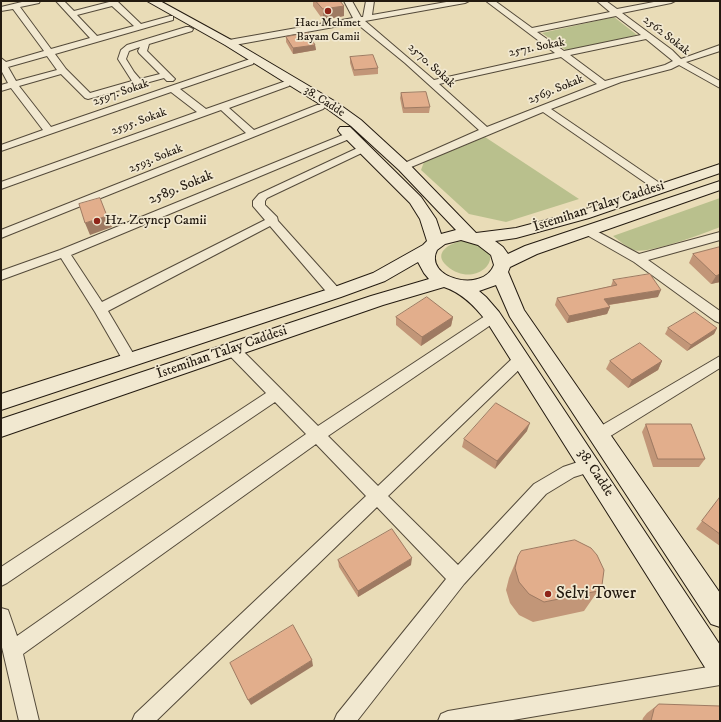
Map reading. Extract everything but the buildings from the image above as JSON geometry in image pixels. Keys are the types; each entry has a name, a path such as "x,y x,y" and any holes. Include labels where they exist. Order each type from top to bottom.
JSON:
{"street":[{"path":"1,9 36,1"},
{"path":"60,1 96,40"},
{"path":"348,1 363,19"},
{"path":"363,19 370,1"},
{"path":"400,1 400,12"},
{"path":"229,43 460,1"},
{"path":"490,1 604,85"},
{"name":"2562 Sokak","path":"601,1 669,52 679,62 720,85"},
{"path":"530,31 671,1"},
{"name":"38. Cadde","path":"148,2 170,18 250,62 320,107 416,200 428,219 432,246"},
{"name":"38. Cadde","path":"148,2 229,43 331,105 356,123 404,167 473,237"},
{"path":"72,14 114,3 140,27"},
{"path":"15,6 63,71 88,96 166,75"},
{"path":"50,132 13,85 2,64 50,53 170,18"},
{"name":"2570. Sokak","path":"363,19 486,132"},
{"path":"138,82 130,73 122,59 125,50 130,47 189,29"},
{"name":"2571. Sokak","path":"431,83 647,36"},
{"path":"146,42 142,51 166,75 175,88 203,112"},
{"name":"2569. Sokak","path":"404,167 486,132 604,85 668,67 720,48"},
{"name":"2597. Sokak","path":"1,148 250,62"},
{"path":"1,88 63,71"},
{"name":"2595. Sokak","path":"1,186 203,112 286,84"},
{"path":"222,106 253,134"},
{"name":"2593. Sokak","path":"1,234 320,107"},
{"path":"545,109 660,188"},
{"name":"2589. Sokak","path":"1,276 64,253 350,135"},
{"path":"335,293 273,220 259,206 259,201 263,196 364,148"},
{"name":"İstemihan Talay Caddesi","path":"473,237 516,233 583,215 720,168"},
{"name":"İstemihan Talay Caddesi","path":"501,268 531,250 720,185"},
{"path":"100,309 273,220"},
{"path":"588,231 638,259 720,318"},
{"path":"451,236 473,237 487,242 495,248 500,256 501,268 490,281 481,284 452,283 430,269 426,262 426,255 432,246 451,236"},
{"path":"638,259 720,236"},
{"name":"İstemihan Talay Caddesi","path":"1,402 335,293 379,277 432,246"},
{"path":"64,253 100,309 130,360"},
{"name":"38. Cadde","path":"501,268 516,312 720,615"},
{"name":"38. Cadde","path":"452,283 480,302 493,317 720,668"},
{"name":"İstemihan Talay Caddesi","path":"1,428 377,300 452,283"},
{"path":"13,650 317,435 493,317"},
{"path":"233,350 458,578"},
{"path":"142,721 521,359"},
{"path":"598,435 720,361"},
{"path":"1,577 276,394"},
{"path":"344,721 458,578 540,489 569,472 590,465"},
{"path":"1,617 13,650 29,721"},
{"path":"448,721 720,675"}],"green space":[{"path":"614,17 637,35 567,51 542,33"},
{"path":"485,137 579,199 506,222 469,214 421,170 424,162"},
{"path":"720,198 720,227 702,234 663,247 641,251 631,249 613,236"},
{"path":"462,241 479,244 488,251 490,258 488,266 481,271 471,274 459,273 447,266 441,257 444,249 452,244"}],"place":[{"name":"Hacı Mehmet Bayam Camii","path":"328,11"},
{"name":"Hz. Zeynep Camii","path":"97,221"},
{"name":"Selvi Tower","path":"548,594"}]}
